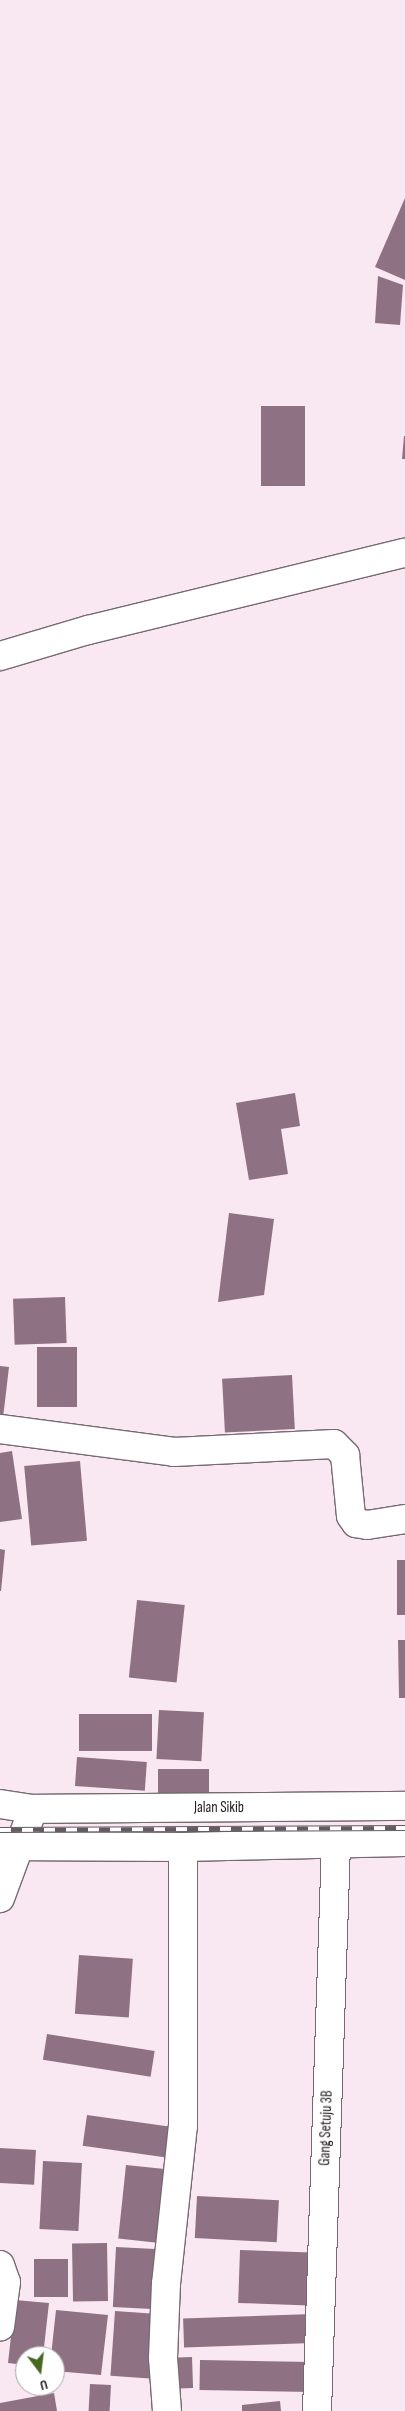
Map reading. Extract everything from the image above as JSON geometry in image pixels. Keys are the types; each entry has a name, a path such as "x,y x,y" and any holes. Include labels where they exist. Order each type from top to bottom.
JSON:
{"street":[{"path":"0,656 88,630 405,553"},
{"path":"0,1428 174,1452 334,1444 345,1455 351,1516 356,1523 366,1525 405,1518"},
{"path":"0,1804 20,1833"},
{"name":"Jalan Sikib","path":"20,1833 405,1806"},
{"path":"20,1833 182,1847 405,1842"},
{"path":"0,1898 20,1833"},
{"name":"Gang Setuju 3B","path":"317,2411 336,1844"},
{"path":"168,2411 163,2358 166,2284 183,2126 182,1847"},
{"path":"0,2265 6,2282 0,2327"}],"building":[{"path":"405,198 405,280 375,267"},
{"path":"378,276 403,285 400,325 375,323"},
{"path":"261,406 305,406 305,486 261,486"},
{"path":"404,436 405,459 402,459"},
{"path":"295,1093 300,1126 281,1129 288,1174 249,1180 236,1103"},
{"path":"229,1213 274,1219 264,1295 218,1302"},
{"path":"65,1297 67,1343 15,1345 13,1299"},
{"path":"37,1347 77,1347 77,1407 37,1407"},
{"path":"0,1366 9,1367 3,1418 0,1418"},
{"path":"292,1375 295,1429 225,1433 222,1379"},
{"path":"12,1451 22,1519 0,1522 0,1453"},
{"path":"80,1461 87,1541 31,1546 24,1466"},
{"path":"0,1549 5,1550 1,1591 0,1591"},
{"path":"397,1560 405,1560 405,1615 397,1615"},
{"path":"137,1600 185,1605 177,1683 129,1678"},
{"path":"398,1640 405,1640 405,1698 399,1698"},
{"path":"159,1710 204,1712 201,1761 156,1759"},
{"path":"79,1714 152,1714 152,1751 79,1751"},
{"path":"77,1757 147,1762 145,1791 75,1786"},
{"path":"158,1769 209,1769 209,1794 158,1794"},
{"path":"79,1955 133,1959 129,2018 75,2014"},
{"path":"47,2034 155,2051 151,2077 43,2060"},
{"path":"87,2115 174,2127 170,2158 83,2146"},
{"path":"0,2148 36,2150 34,2185 0,2183"},
{"path":"43,2161 82,2163 78,2231 39,2229"},
{"path":"126,2165 172,2170 164,2243 118,2239"},
{"path":"197,2196 279,2200 277,2242 195,2238"},
{"path":"107,2243 108,2301 73,2302 72,2244"},
{"path":"116,2247 155,2249 152,2309 113,2307"},
{"path":"240,2250 311,2252 309,2305 238,2303"},
{"path":"34,2259 68,2259 68,2297 34,2297"},
{"path":"15,2300 49,2303 44,2346 15,2346 15,2364 8,2363"},
{"path":"56,2310 108,2315 101,2375 65,2372 65,2346 52,2346"},
{"path":"115,2311 158,2314 153,2379 110,2376"},
{"path":"312,2314 313,2343 184,2347 183,2319"},
{"path":"192,2357 193,2388 171,2389 170,2358"},
{"path":"200,2360 312,2362 311,2392 199,2390"},
{"path":"90,2384 111,2385 110,2411 89,2411"},
{"path":"38,2396 54,2396 57,2411 0,2411 0,2403"},
{"path":"280,2401 281,2411 242,2411 242,2405"}],"railway":[{"path":"0,1830 405,1828"}]}
